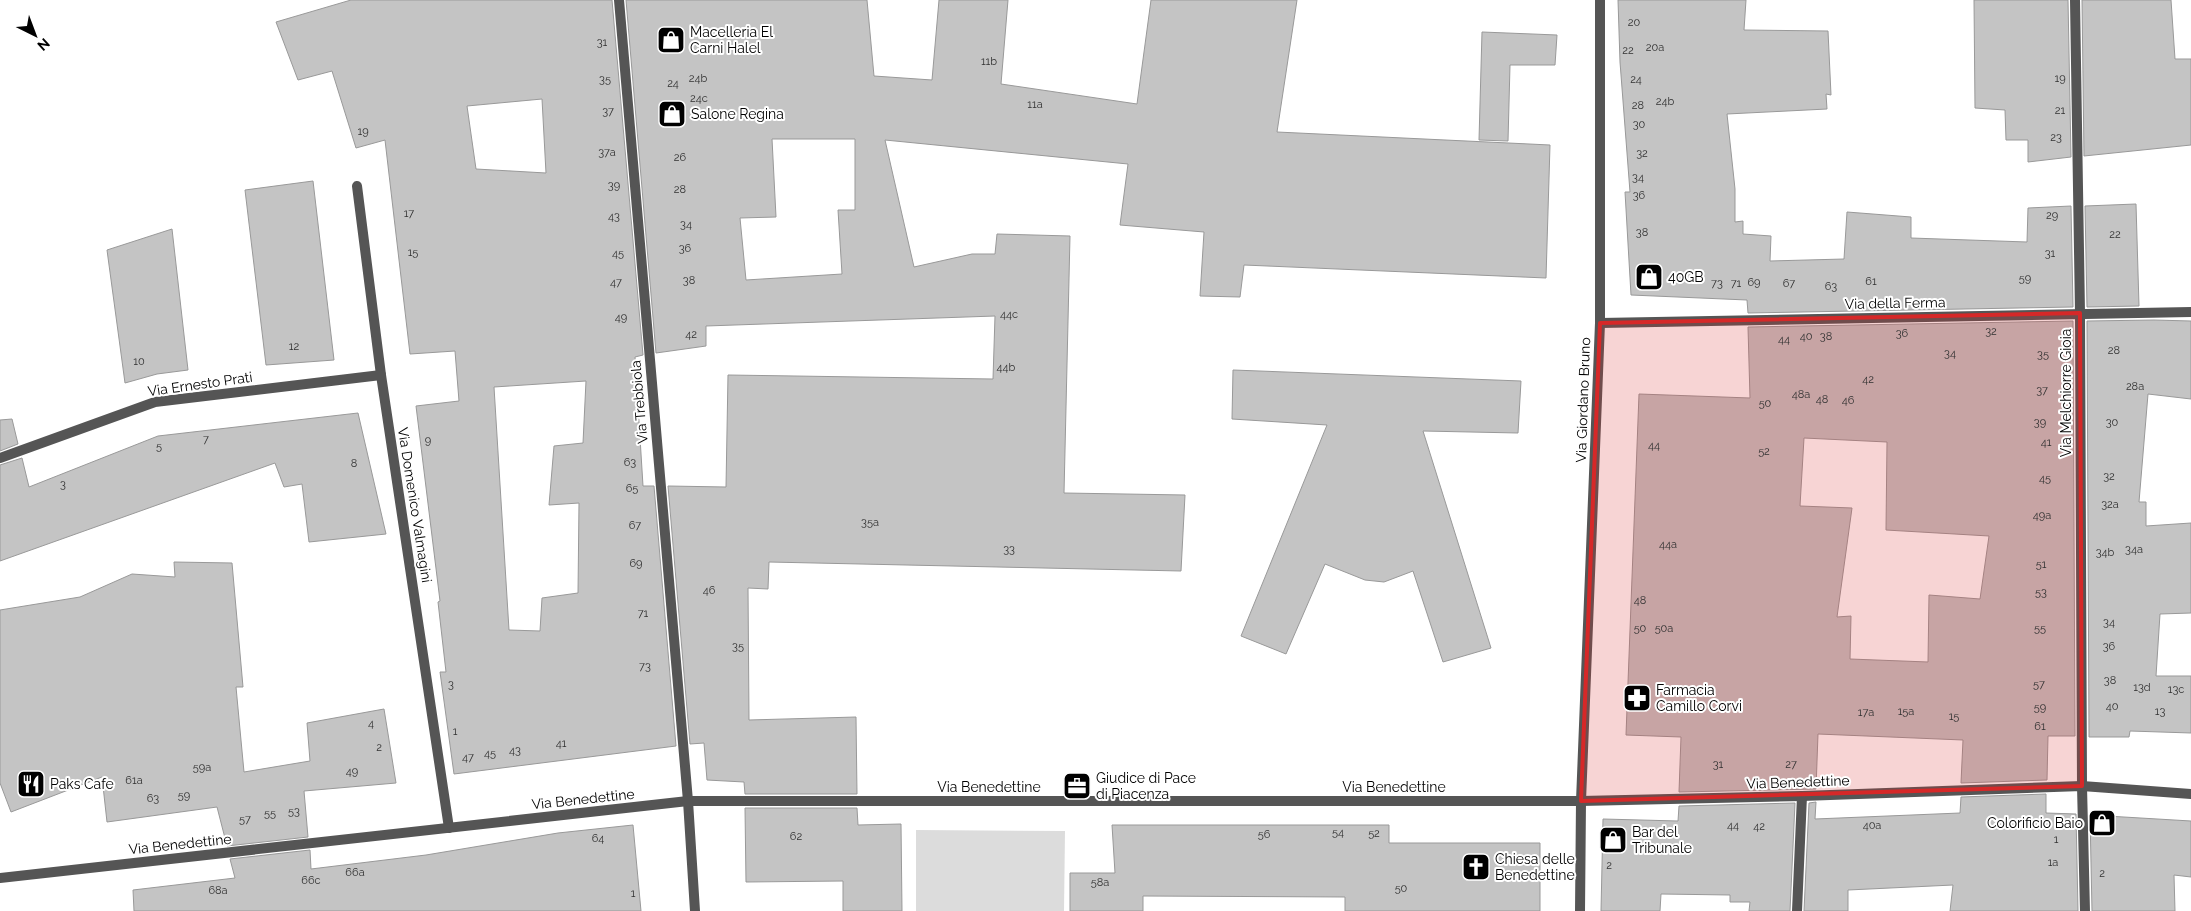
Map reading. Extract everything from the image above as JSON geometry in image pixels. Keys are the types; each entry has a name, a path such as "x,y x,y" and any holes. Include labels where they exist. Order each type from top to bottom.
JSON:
{"street":[{"name":"Via Trebbiola","path":"618,0 688,801 695,911"},
{"name":"Via Giordano Bruno","path":"1580,911 1581,801 1600,323 1600,0"},
{"name":"Via Melchiorre Gioia","path":"2075,0 2080,313 2082,786 2085,911"},
{"name":"Via Domenico Valmagini","path":"357,186 381,375 449,828"},
{"name":"Via della Ferma","path":"1600,323 2191,312"},
{"name":"Via Ernesto Prati","path":"0,458 155,402 381,375"},
{"name":"Via Benedettine","path":"0,878 688,801 1581,801 1802,796 2082,786 2191,794"},
{"path":"1797,911 1802,796"}],"highlighted area":[{"path":"2080,313 2082,786 1581,801 1600,323"}],"shaded area":[{"path":"916,830 1065,831 1064,911 916,911"}],"building":[{"path":"351,0 612,0 643,355 635,357 643,486 654,486 676,746 454,774 440,672 446,672 438,602 440,601 416,406 459,401 455,351 410,354 385,140 356,148 332,71 298,80 276,22","holes":["542,99 546,173 476,169 467,106","586,381 583,443 554,446 549,505 579,503 578,593 542,598 540,631 509,630 494,387"]},
{"path":"626,0 867,0 874,76 932,80 939,0 1008,0 1001,84 1137,104 1151,0 1297,0 1277,132 1550,145 1546,278 1244,265 1240,297 1200,296 1204,232 1120,225 1128,164 885,140 914,267 972,254 995,254 997,234 1070,236 1064,493 1185,495 1181,571 769,562 768,589 748,588 749,720 856,717 857,794 745,794 744,782 707,780 704,743 690,744 668,486 726,487 728,375 993,379 995,316 706,326 706,346 656,353","holes":["772,139 855,139 855,210 838,210 842,274 746,280 740,218 776,217"]},
{"path":"1618,0 1746,0 1744,30 1828,31 1831,95 1826,94 1827,109 1727,114 1735,189 1735,222 1743,221 1743,234 1771,236 1770,261 1844,259 1847,212 1911,217 1911,238 2027,242 2028,208 2071,206 2073,307 1748,313 1747,300 1631,295 1625,192 1630,192 1620,62"},
{"path":"1974,0 2068,0 2071,157 2028,162 2028,140 2006,140 2005,110 1975,108"},
{"path":"2082,0 2171,0 2175,59 2191,59 2191,145 2084,156"},
{"path":"1482,32 1557,35 1555,65 1510,65 1508,141 1479,140"},
{"path":"313,181 334,360 266,365 245,190"},
{"path":"2136,204 2139,306 2087,307 2085,206"},
{"path":"172,229 188,370 157,374 125,383 107,250"},
{"path":"2073,321 2075,736 2048,736 2047,780 1961,783 1963,740 1818,734 1816,789 1679,792 1681,737 1626,735 1639,394 1750,398 1748,327","holes":["1804,438 1887,442 1886,530 1989,536 1980,599 1929,595 1928,662 1850,659 1851,616 1837,617 1852,508 1800,506"]},
{"path":"2087,321 2191,321 2191,399 2148,394 2139,502 2146,502 2146,526 2191,523 2191,613 2160,614 2156,676 2191,676 2191,733 2130,731 2129,737 2089,737"},
{"path":"1233,370 1521,381 1518,433 1423,431 1491,648 1443,662 1413,571 1384,582 1365,580 1325,564 1286,654 1241,636 1327,425 1232,419"},
{"path":"358,413 386,534 309,542 302,484 284,487 275,463 0,561 0,465 22,458 29,487 158,436"},
{"path":"12,419 18,444 0,451 0,420"},
{"path":"174,562 232,563 243,687 236,687 244,772 310,761 307,723 384,709 396,783 304,791 308,837 227,846 217,807 107,822 102,777 11,812 0,783 0,610 80,597 132,574 175,577"},
{"path":"2046,794 2046,813 2076,814 2078,911 1950,911 1953,885 1848,890 1848,911 1804,911 1809,803 1816,802 1815,819 1960,813 1961,797"},
{"path":"1795,803 1790,911 1749,911 1750,902 1730,902 1730,895 1661,894 1660,911 1601,911 1603,819 1678,821 1679,806"},
{"path":"745,808 857,808 858,825 901,824 902,911 843,911 843,881 746,882"},
{"path":"2090,815 2191,821 2191,877 2174,875 2175,911 2092,911"},
{"path":"633,825 641,911 134,911 133,890 235,878 230,859 310,850 311,869 426,855 558,833"},
{"path":"1112,825 1389,825 1389,843 1540,843 1540,911 1345,911 1345,897 1143,896 1143,911 1070,911 1070,873 1115,873"}],"place":[{"name":"Macelleria El Carni Halel","path":"671,40"},
{"name":"Salone Regina","path":"672,114"},
{"name":"40GB","path":"1649,277"},
{"name":"Farmacia Camillo Corvi","path":"1637,698"},
{"name":"Paks Cafe","path":"31,784"},
{"name":"Giudice di Pace di Piacenza","path":"1077,786"},
{"name":"Colorificio Baio","path":"2102,823"},
{"name":"Bar del Tribunale","path":"1613,840"},
{"name":"Chiesa delle Benedettine","path":"1476,867"}]}
